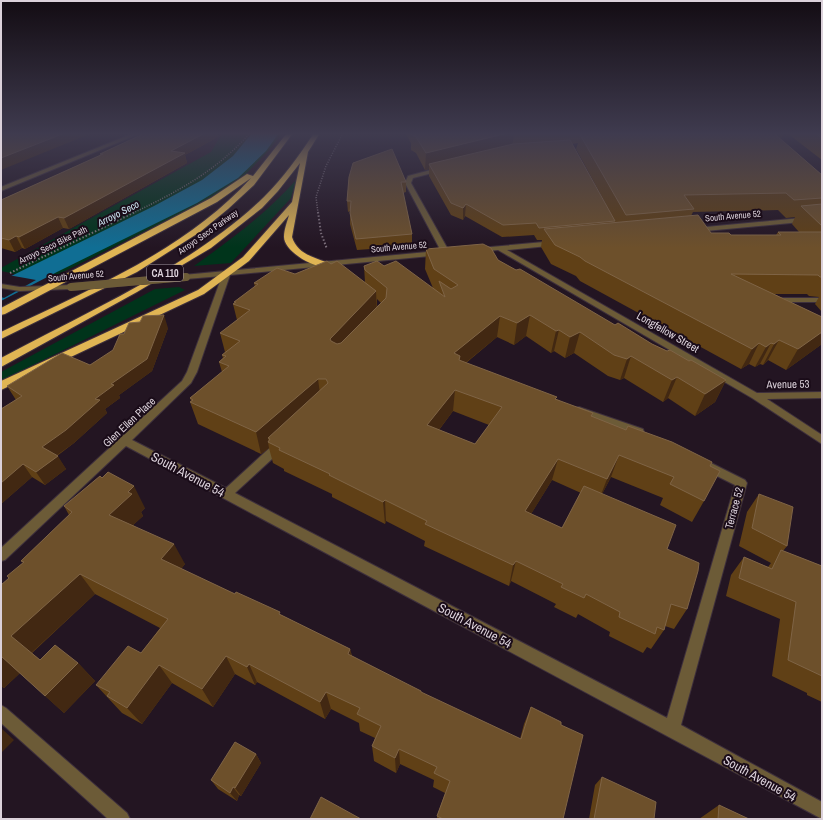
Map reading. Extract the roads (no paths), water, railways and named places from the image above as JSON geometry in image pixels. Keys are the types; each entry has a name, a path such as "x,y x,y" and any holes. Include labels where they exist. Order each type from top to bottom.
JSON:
{"highway":[{"path":"1,312 214,200 257,171"},
{"name":"Arroyo Seco Parkway","path":"1,336 140,266 197,230 240,194 260,171"},
{"name":"Arroyo Seco Parkway","path":"1,362 162,275 208,246 260,206 290,171"},
{"path":"303,171 288,237 290,245 295,251 327,263"},
{"path":"1,386 201,292 246,259 295,203"}],"street":[{"path":"1,189 44,171"},
{"name":"South Avenue 52","path":"1,286 20,289 71,287 450,252 408,183 410,177 434,171"},
{"name":"South Avenue 52","path":"688,231 822,218"},
{"path":"469,251 562,242"},
{"name":"Longfellow Street","path":"499,248 755,396 822,440"},
{"path":"388,258 392,268"},
{"path":"327,263 339,272"},
{"name":"Glen Ellen Place","path":"1,556 186,384 192,372 227,273"},
{"path":"767,300 822,300"},
{"name":"Avenue 53","path":"755,396 822,395"},
{"path":"567,405 652,438"},
{"path":"227,494 290,436"},
{"name":"South Avenue 54","path":"126,441 672,729 822,811"},
{"name":"Terrace 52","path":"672,729 741,483 693,459"},
{"path":"1,713 120,819"}],"water":[{"name":"Arroyo Seco","path":"213,171 245,171 238,178 197,203 1,301 1,281 154,206 202,180"}]}
